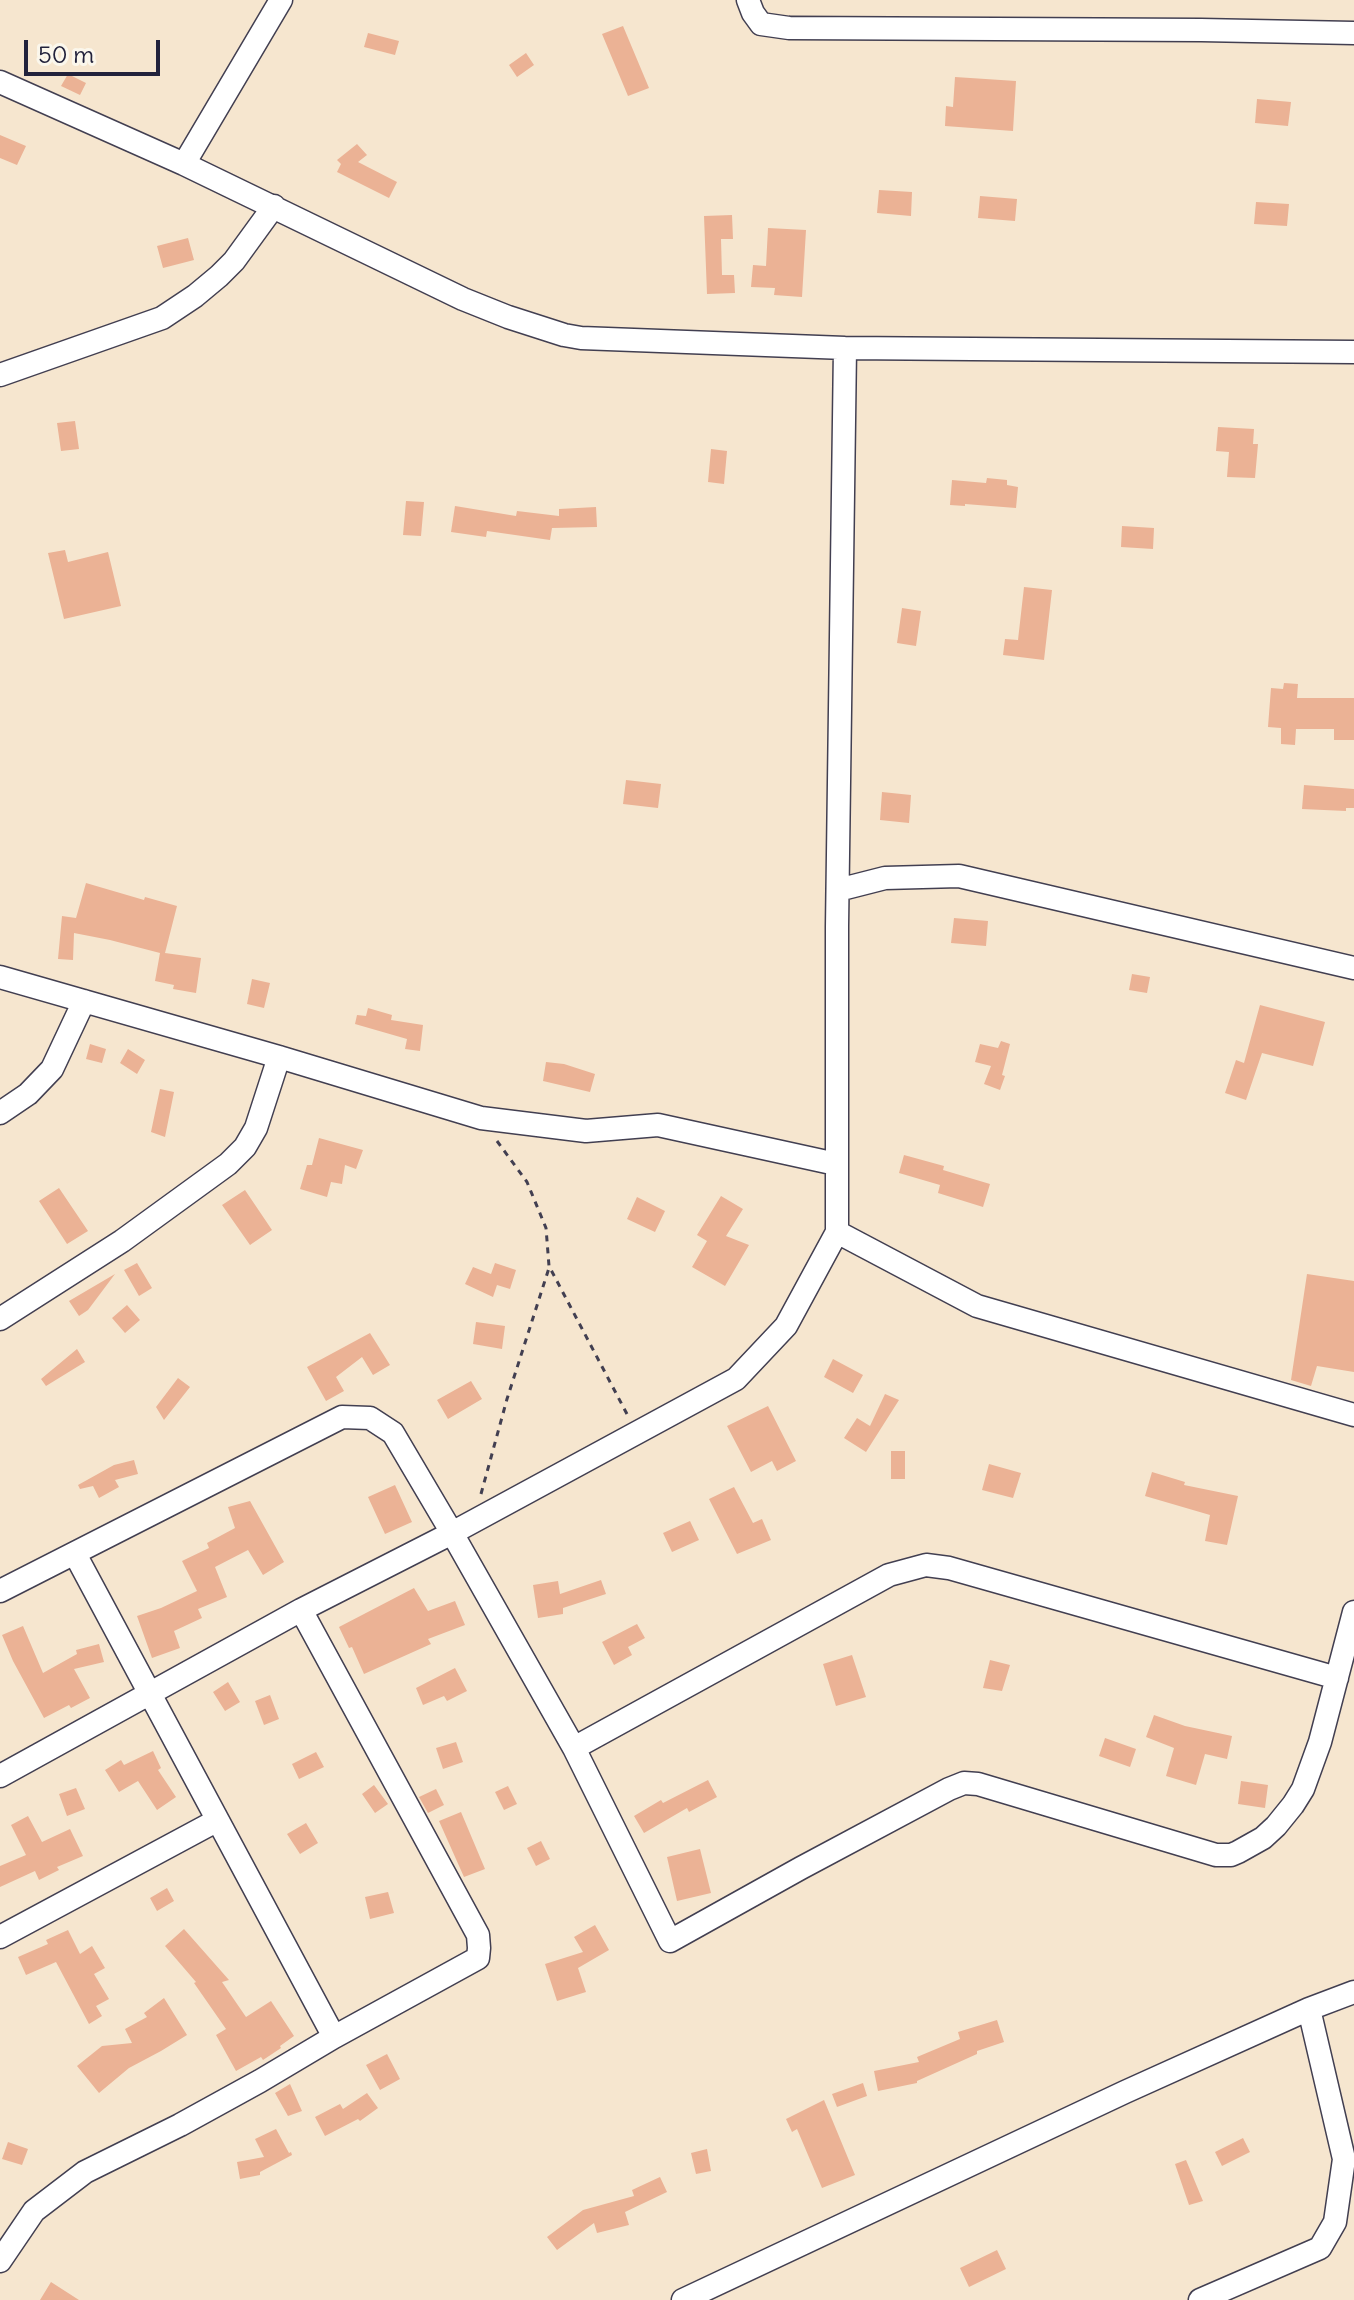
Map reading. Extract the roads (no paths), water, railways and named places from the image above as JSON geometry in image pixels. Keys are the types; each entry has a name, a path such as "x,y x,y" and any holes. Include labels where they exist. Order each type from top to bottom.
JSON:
{"street":[{"path":"184,164 281,0"},
{"path":"748,0 761,24 789,28 1354,33"},
{"path":"0,82 274,206 463,299 564,335 845,348 1354,352"},
{"path":"0,375 162,318 195,296 234,261 274,206"},
{"path":"0,1776 301,1610 452,1533 736,1379 786,1326 837,1232 845,348"},
{"path":"838,890 885,878 959,876 1354,968"},
{"path":"0,977 481,1118 586,1131 658,1125 836,1164"},
{"path":"0,1113 28,1094 52,1069 84,1001"},
{"path":"0,1319 122,1241 228,1164 245,1147 256,1128 279,1057"},
{"path":"837,1232 977,1306 1354,1415"},
{"path":"0,1591 342,1417 370,1418 393,1433 452,1533 574,1748 670,1941 964,1783 978,1784 1216,1855 1231,1855 1263,1838 1284,1817 1303,1789 1320,1742 1354,1612"},
{"path":"75,1554 334,2037"},
{"path":"574,1748 889,1575 926,1565 949,1568 1337,1678"},
{"path":"0,2261 34,2211 85,2172 180,2125 477,1960 479,1942 463,1908 301,1610"},
{"path":"0,1937 216,1821"},
{"path":"683,2300 1125,2092 1309,2009 1354,1992"},
{"path":"1200,2300 1320,2248 1335,2222 1344,2159 1309,2009"}]}
